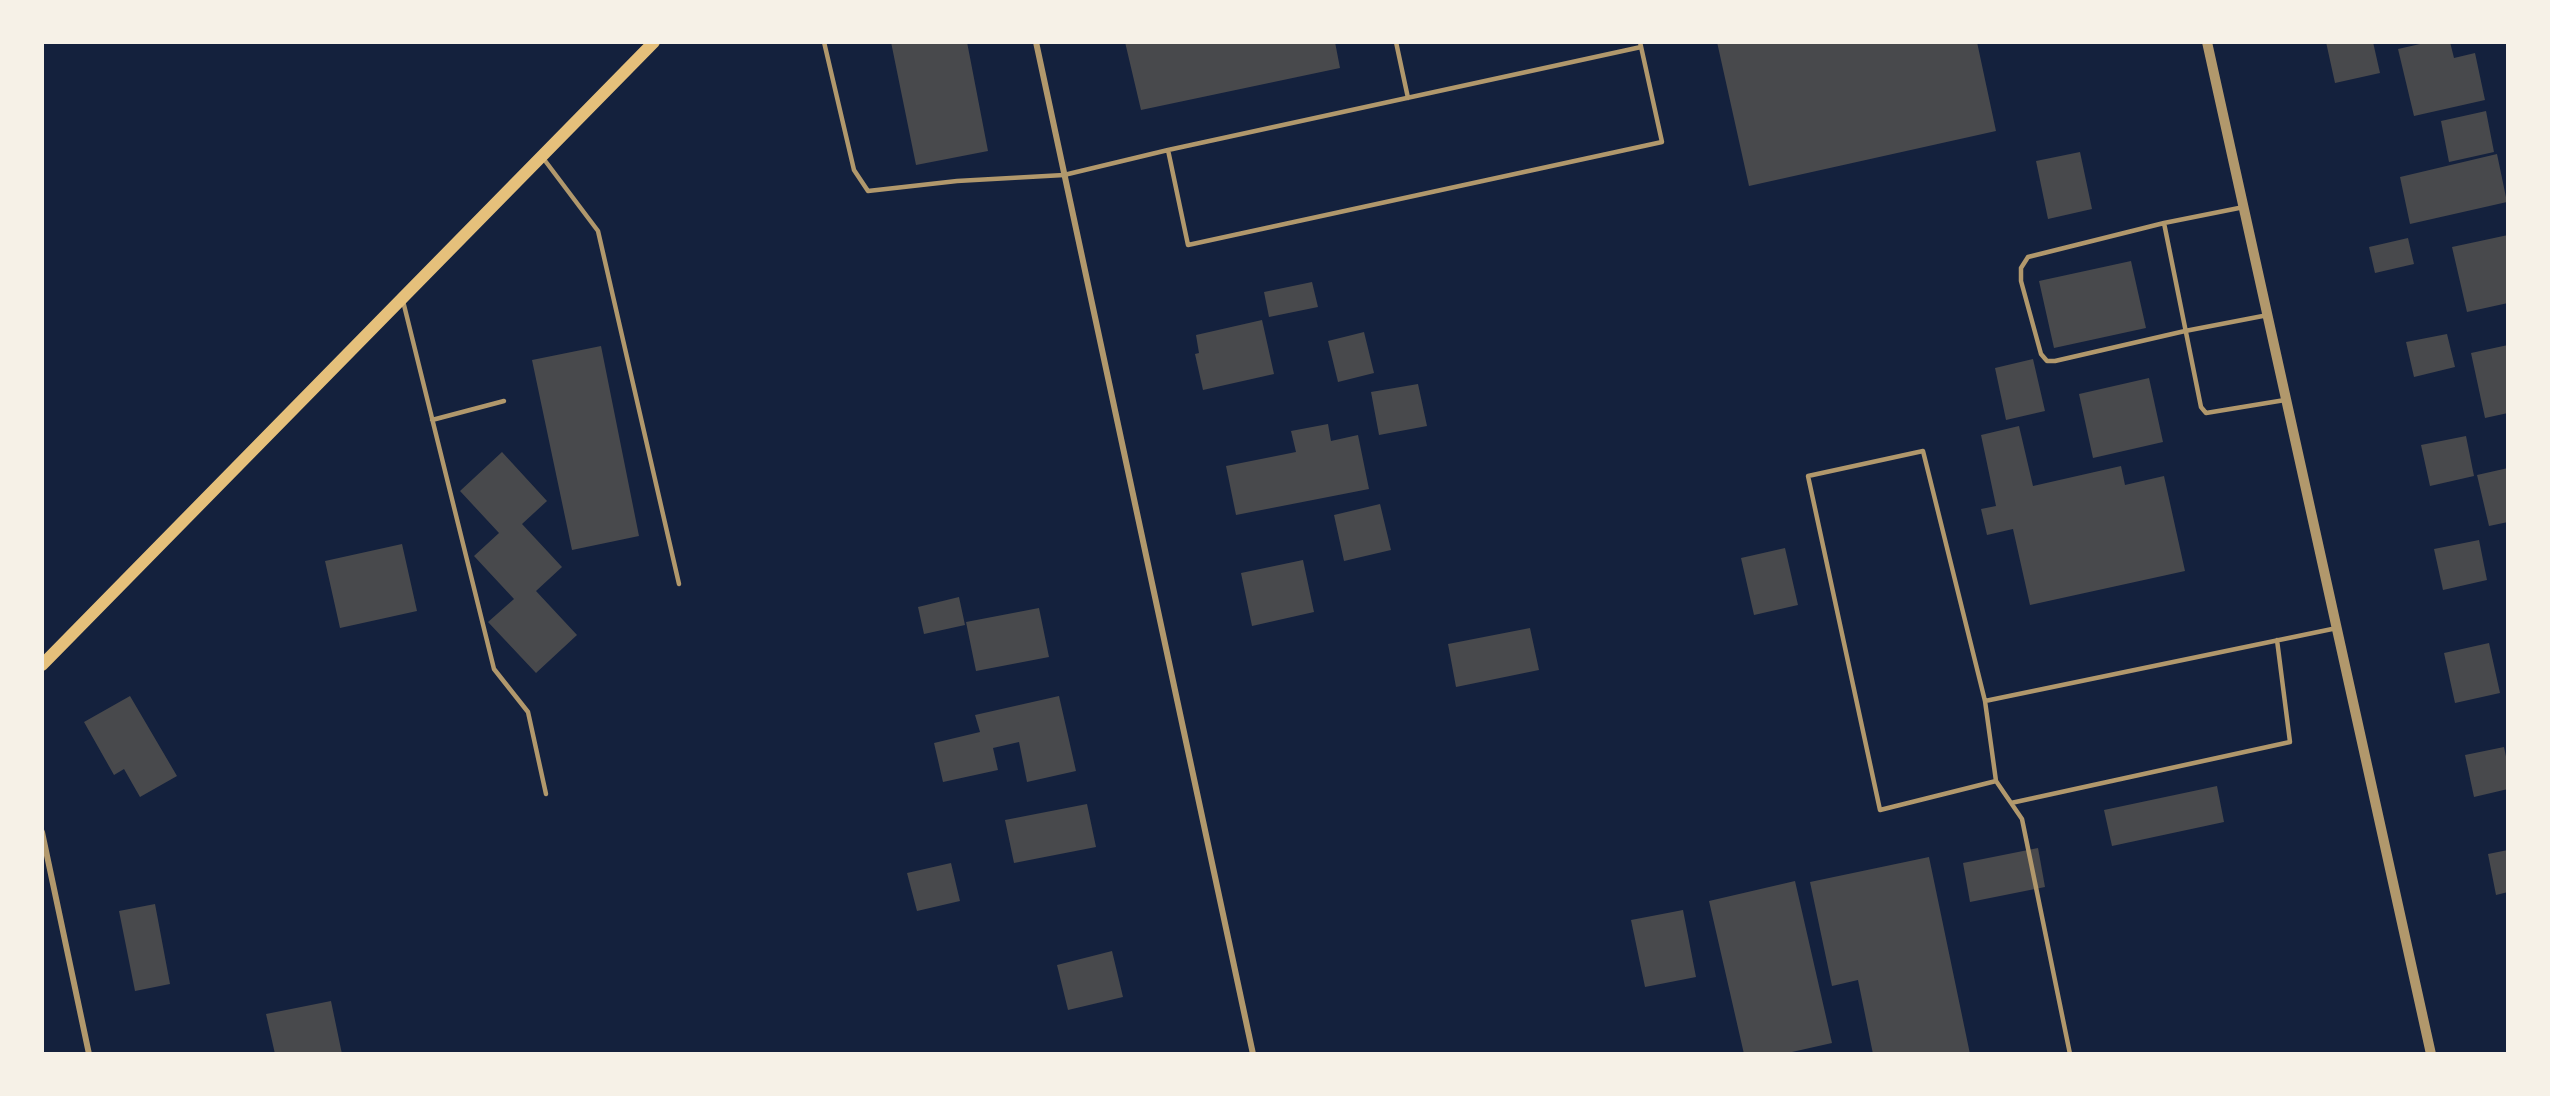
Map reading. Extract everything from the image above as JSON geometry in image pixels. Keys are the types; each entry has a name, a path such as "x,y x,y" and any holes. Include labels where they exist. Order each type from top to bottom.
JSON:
{"main road":[{"path":"42,665 654,42"}],"street":[{"path":"1036,42 1253,1054"},
{"path":"2207,42 2431,1054"},
{"path":"42,832 89,1054"}],"lane":[{"path":"824,42 854,170 868,191 1064,175 1168,150 1408,98 1640,44 1662,142 1188,246 1168,150"},
{"path":"1396,42 1408,98"},
{"path":"542,156 598,231 679,584"},
{"path":"2244,207 2164,223 2028,257 2021,268 2021,281 2041,354 2047,361 2268,315"},
{"path":"2164,223 2201,407 2206,413 2286,400"},
{"path":"402,298 494,669 528,712 546,794"},
{"path":"432,420 504,401"},
{"path":"1996,781 1880,810 1808,476 1923,451 1985,701 1996,781 2022,819 2070,1054"},
{"path":"1985,701 2337,627"},
{"path":"2011,803 2290,742 2277,640"}],"building":[{"path":"891,42 967,42 988,151 916,165"},
{"path":"1125,42 1335,42 1340,68 1141,110"},
{"path":"1717,42 1977,42 1996,131 1749,186"},
{"path":"2326,42 2373,42 2380,73 2335,83"},
{"path":"2429,42 2450,42 2454,58 2475,53 2485,100 2414,116 2398,49"},
{"path":"2486,111 2494,152 2449,162 2441,121"},
{"path":"2080,152 2092,209 2048,219 2036,161"},
{"path":"2497,154 2507,202 2410,224 2400,177"},
{"path":"2508,235 2508,303 2467,312 2452,247"},
{"path":"2408,238 2414,264 2375,273 2369,247"},
{"path":"2131,261 2146,328 2054,348 2039,281"},
{"path":"1312,282 1318,307 1269,317 1264,292"},
{"path":"1262,320 1274,374 1203,390 1195,354 1199,353 1196,335"},
{"path":"1364,332 1374,373 1338,382 1328,341"},
{"path":"2447,334 2455,367 2414,377 2406,342"},
{"path":"2508,345 2508,413 2485,418 2471,353"},
{"path":"601,346 639,536 572,550 532,360"},
{"path":"2033,359 2045,411 2006,420 1995,368"},
{"path":"2149,378 2163,442 2093,458 2079,394"},
{"path":"1418,384 1427,426 1379,435 1371,392"},
{"path":"1328,424 1331,441 1358,435 1369,489 1236,515 1226,466 1296,452 1291,431"},
{"path":"2019,426 2033,486 2121,466 2125,485 2164,476 2185,571 2030,605 2013,529 1987,535 1981,509 1996,506 1981,435"},
{"path":"2466,436 2474,476 2430,486 2421,445"},
{"path":"502,452 547,501 522,524 562,567 536,591 577,635 536,673 488,622 514,599 474,556 499,533 460,491"},
{"path":"2508,468 2508,522 2489,526 2477,475"},
{"path":"1380,504 1391,550 1344,561 1334,515"},
{"path":"2479,540 2487,580 2443,590 2434,549"},
{"path":"402,544 417,611 340,628 325,561"},
{"path":"1785,548 1798,605 1754,615 1741,558"},
{"path":"1303,560 1314,612 1252,626 1241,573"},
{"path":"959,597 965,625 924,634 918,607"},
{"path":"1039,608 1049,657 976,671 966,622"},
{"path":"1530,628 1539,670 1456,687 1448,644"},
{"path":"2489,643 2500,693 2455,703 2444,653"},
{"path":"130,696 177,776 140,797 124,769 114,775 84,722"},
{"path":"1059,696 1076,771 1027,782 1019,742 993,748 998,770 943,782 934,743 980,732 975,715"},
{"path":"2504,747 2508,766 2508,789 2474,797 2465,755"},
{"path":"2217,786 2224,822 2112,846 2104,810"},
{"path":"1087,804 1096,847 1014,863 1005,820"},
{"path":"2038,848 2045,887 1970,902 1963,863"},
{"path":"2508,850 2508,892 2496,895 2488,854"},
{"path":"1929,857 1970,1054 1873,1054 1858,980 1832,986 1810,882"},
{"path":"951,863 960,901 917,911 907,873"},
{"path":"1795,881 1832,1043 1783,1054 1744,1054 1709,901"},
{"path":"155,904 170,984 135,991 119,911"},
{"path":"1683,910 1696,977 1645,987 1631,920"},
{"path":"1112,951 1123,997 1068,1010 1057,965"},
{"path":"331,1001 342,1054 275,1054 266,1014"}]}
